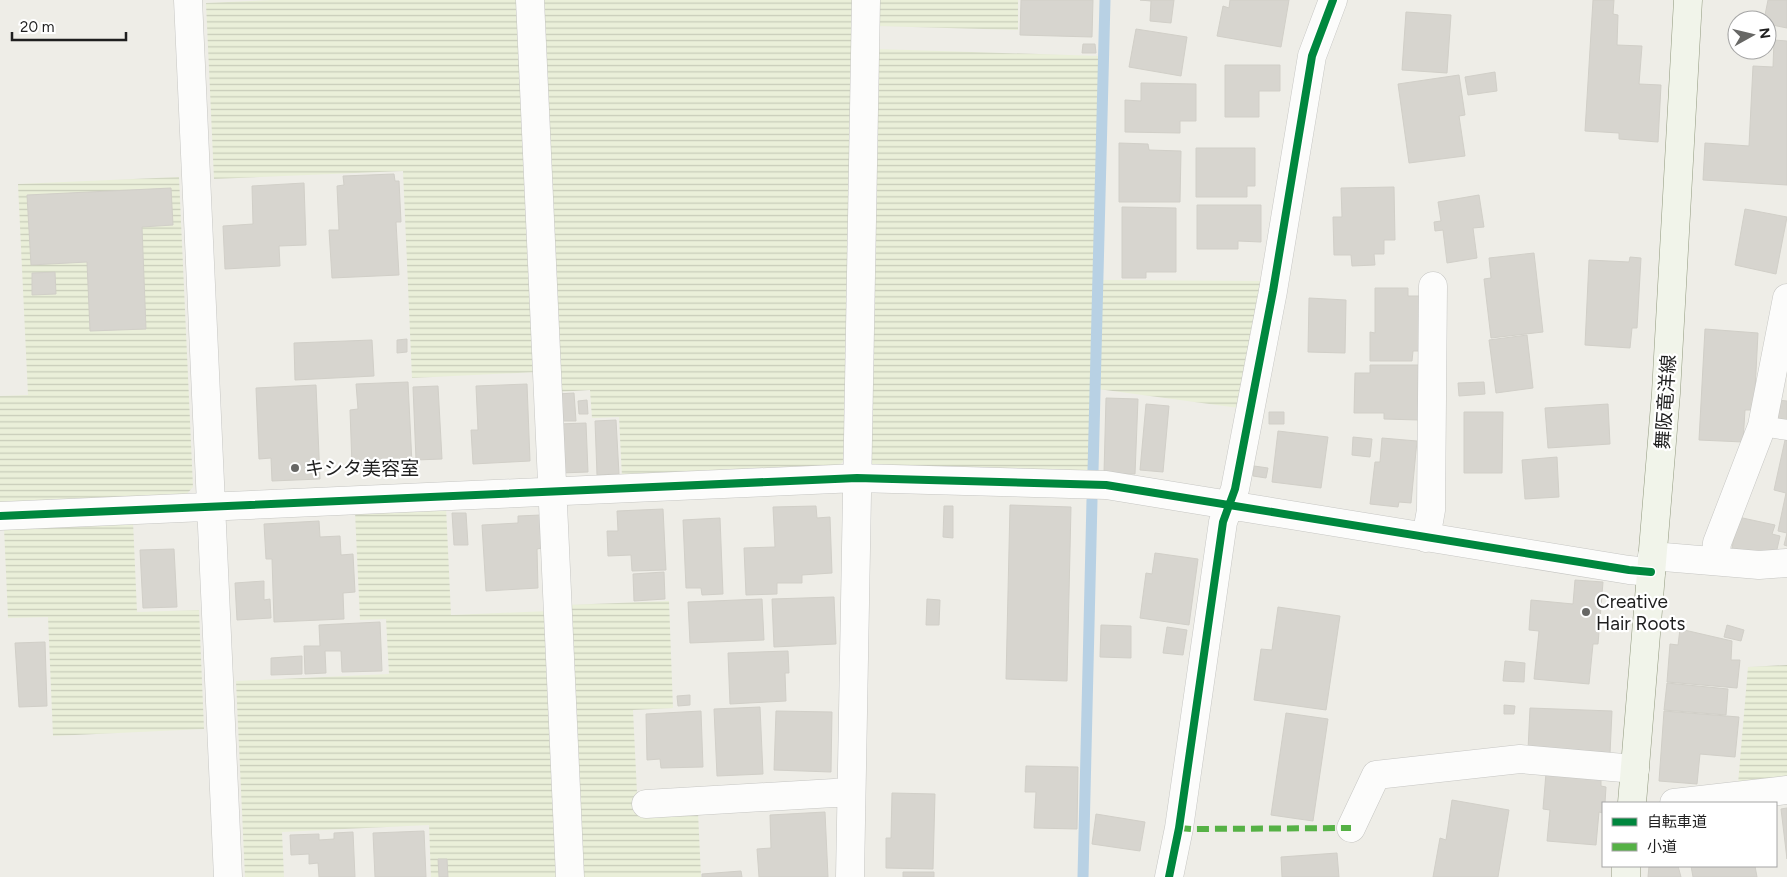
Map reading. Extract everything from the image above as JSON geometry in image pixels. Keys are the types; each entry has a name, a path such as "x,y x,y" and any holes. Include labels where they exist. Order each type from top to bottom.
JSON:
{"main road":[{"name":"舞阪竜洋線","path":"1633,802 1666,393 1688,0"}],"street":[{"path":"188,0 228,877"},
{"path":"530,0 570,877"},
{"path":"850,877 866,0"},
{"path":"1169,877 1179,828 1223,522 1236,490 1273,291 1312,56 1333,0"},
{"path":"1426,538 1431,510 1433,286"},
{"path":"1715,561 1717,543 1775,428 1787,298"},
{"path":"0,516 857,478 1106,485 1628,570 1652,564 1715,561 1759,565 1787,564"},
{"path":"1351,828 1376,775 1520,759 1635,769"},
{"path":"1683,802 1787,790"},
{"path":"646,804 852,792"}],"green space":[{"path":"272,0 521,0 538,372 412,378 403,171 214,179 206,3"},
{"path":"538,0 855,0 846,459 837,467 622,477 619,417 592,418 590,390 556,392"},
{"path":"877,0 1018,0 1018,30 877,26"},
{"path":"877,49 1100,56 1091,473 869,467"},
{"path":"179,177 193,487 185,496 0,505 0,396 28,395 18,184"},
{"path":"1100,280 1264,281 1239,408 1098,389"},
{"path":"446,507 451,615 549,611 561,877 431,877 429,825 282,832 284,877 245,877 236,681 389,674 386,619 360,620 355,512"},
{"path":"133,521 137,612 199,610 204,729 53,736 48,617 8,618 4,527"},
{"path":"669,601 673,708 633,710 638,814 698,812 701,877 578,877 566,605"},
{"path":"1787,665 1787,778 1738,784 1748,667"}],"building":[{"path":"1021,0 1093,0 1092,37 1020,35"},
{"path":"1140,0 1174,0 1171,23 1150,21 1151,1"},
{"path":"1230,0 1289,0 1281,47 1217,36 1223,6 1229,8"},
{"path":"1593,0 1614,0 1613,14 1618,15 1617,45 1642,46 1639,84 1661,85 1658,142 1619,139 1619,133 1585,131"},
{"path":"1768,0 1787,0 1787,28 1777,26 1777,10 1766,10"},
{"path":"1406,12 1451,15 1447,73 1402,70"},
{"path":"1136,29 1187,37 1181,76 1129,67"},
{"path":"1777,40 1787,41 1787,185 1703,180 1705,143 1749,146 1753,66 1773,67 1773,60 1777,60"},
{"path":"1083,44 1095,44 1096,53 1082,53"},
{"path":"1225,65 1280,65 1280,91 1259,91 1259,117 1225,117"},
{"path":"1495,72 1497,91 1468,95 1465,77"},
{"path":"1459,75 1465,115 1459,116 1465,156 1409,163 1398,84"},
{"path":"1141,83 1196,84 1196,121 1180,121 1180,133 1125,132 1125,100 1141,101"},
{"path":"1119,143 1148,144 1149,150 1181,151 1180,202 1119,202"},
{"path":"1196,148 1255,148 1255,186 1247,186 1247,197 1196,197"},
{"path":"394,174 395,181 399,181 401,222 396,222 399,275 332,278 329,230 339,230 337,186 344,185 343,176"},
{"path":"304,183 306,245 279,246 280,266 225,269 223,226 253,224 252,186"},
{"path":"1394,187 1395,240 1384,240 1384,254 1374,254 1375,265 1352,266 1351,255 1334,255 1333,217 1342,217 1341,188"},
{"path":"171,188 173,225 142,227 146,329 90,331 87,262 31,265 27,195"},
{"path":"1479,195 1484,227 1473,228 1477,258 1447,263 1443,230 1435,231 1434,222 1441,221 1438,202"},
{"path":"1197,205 1261,205 1261,242 1238,241 1238,249 1197,249"},
{"path":"1122,207 1176,208 1176,272 1146,272 1146,278 1122,278"},
{"path":"1745,209 1787,217 1776,274 1735,265"},
{"path":"1534,253 1543,332 1491,338 1484,279 1491,278 1489,258"},
{"path":"1630,257 1641,258 1637,328 1632,328 1630,348 1585,345 1589,260 1629,262"},
{"path":"55,272 56,294 32,295 32,273"},
{"path":"1375,288 1408,288 1408,296 1423,296 1423,351 1413,351 1412,361 1370,361 1370,332 1375,333"},
{"path":"1309,298 1346,300 1345,353 1308,352"},
{"path":"1705,329 1758,333 1754,410 1745,410 1743,442 1699,440"},
{"path":"1527,335 1533,388 1496,393 1489,340"},
{"path":"407,339 407,352 397,353 397,340"},
{"path":"372,340 374,376 295,380 294,343"},
{"path":"1370,365 1419,365 1419,420 1384,419 1384,413 1354,413 1355,373 1370,373"},
{"path":"408,382 412,464 352,466 350,410 358,409 356,384"},
{"path":"1484,382 1485,394 1459,396 1458,383"},
{"path":"527,384 530,461 473,464 471,430 478,430 476,386"},
{"path":"316,385 320,479 272,481 271,458 259,459 256,388"},
{"path":"438,386 442,459 416,460 413,387"},
{"path":"574,393 576,421 558,421 557,394"},
{"path":"1106,398 1138,399 1135,474 1104,473"},
{"path":"587,400 588,414 579,414 578,401"},
{"path":"1778,400 1787,401 1787,421 1775,419"},
{"path":"1146,404 1169,406 1163,472 1140,470"},
{"path":"1608,404 1610,444 1548,448 1545,408"},
{"path":"1269,412 1284,412 1284,424 1269,424"},
{"path":"1464,412 1503,412 1502,473 1464,473"},
{"path":"616,420 619,474 597,475 595,421"},
{"path":"586,423 588,472 560,473 558,424"},
{"path":"1278,431 1328,437 1321,488 1272,482"},
{"path":"1353,437 1372,439 1370,457 1352,455"},
{"path":"1382,438 1417,441 1411,503 1399,502 1398,507 1370,504 1375,462 1380,462"},
{"path":"1785,440 1787,440 1787,533 1778,531 1786,493 1774,490"},
{"path":"1557,457 1559,497 1525,499 1522,460"},
{"path":"1254,466 1268,468 1266,478 1253,476"},
{"path":"1010,505 1071,507 1067,681 1006,679"},
{"path":"816,506 817,518 830,517 832,573 802,575 802,583 777,583 777,594 746,595 744,548 775,547 773,507"},
{"path":"944,506 953,506 953,538 943,537"},
{"path":"663,509 666,570 632,571 631,555 608,556 607,531 618,531 617,511"},
{"path":"452,513 466,513 468,545 454,545"},
{"path":"541,515 542,548 537,549 538,588 486,591 482,525 518,523 518,516"},
{"path":"1738,517 1775,525 1772,534 1780,536 1775,558 1732,548"},
{"path":"720,518 723,594 702,595 701,588 686,588 683,520"},
{"path":"319,521 320,537 340,536 341,555 353,554 355,592 343,593 344,619 274,622 272,559 266,559 264,524"},
{"path":"1787,533 1787,546 1784,545"},
{"path":"174,549 177,607 143,608 140,550"},
{"path":"1155,553 1198,559 1189,625 1140,618 1146,573 1152,574"},
{"path":"664,572 665,599 634,601 633,574"},
{"path":"1575,580 1603,582 1598,644 1593,644 1589,684 1534,679 1539,631 1529,630 1531,600 1573,604"},
{"path":"264,581 264,600 270,599 271,618 237,620 235,583"},
{"path":"834,597 836,644 774,647 772,599"},
{"path":"762,599 764,640 690,643 688,602"},
{"path":"927,599 940,600 939,625 926,625"},
{"path":"1278,607 1340,616 1326,710 1254,700 1261,649 1272,650"},
{"path":"380,622 382,671 342,672 341,651 325,651 326,673 305,674 304,646 320,646 319,625"},
{"path":"1101,625 1131,626 1131,658 1100,657"},
{"path":"1727,625 1744,630 1741,641 1724,637"},
{"path":"1167,627 1187,630 1183,655 1163,653"},
{"path":"1680,629 1732,641 1731,660 1740,660 1737,688 1667,682 1670,644 1678,645"},
{"path":"45,642 47,706 19,707 15,643"},
{"path":"788,651 789,673 785,673 786,701 730,704 728,653"},
{"path":"302,656 302,674 271,675 271,658"},
{"path":"1505,661 1525,663 1524,682 1503,681"},
{"path":"1667,683 1728,689 1726,715 1664,710"},
{"path":"690,695 690,705 678,706 677,696"},
{"path":"1504,705 1515,706 1514,714 1504,714"},
{"path":"760,707 763,774 717,776 714,709"},
{"path":"1530,708 1612,711 1610,754 1528,750"},
{"path":"701,711 703,767 661,768 660,759 647,760 646,714"},
{"path":"776,711 832,712 831,772 774,770"},
{"path":"1664,711 1739,717 1735,757 1700,754 1697,784 1659,781"},
{"path":"1286,713 1328,719 1313,821 1271,815"},
{"path":"1026,766 1078,767 1077,829 1034,828 1036,792 1025,792"},
{"path":"1546,773 1601,778 1601,786 1606,787 1605,802 1602,802 1602,813 1599,812 1596,845 1547,841 1550,810 1543,809"},
{"path":"892,793 935,794 933,869 886,868 886,838 891,838"},
{"path":"1452,800 1509,810 1498,877 1433,877 1440,838 1446,840"},
{"path":"1787,808 1787,859 1781,809"},
{"path":"825,812 828,877 759,877 757,849 771,848 770,815"},
{"path":"1096,814 1145,822 1140,851 1092,844"},
{"path":"424,831 426,877 375,877 373,833"},
{"path":"353,832 355,877 319,877 318,863 309,864 309,854 291,855 290,835 319,834 319,840 334,839 334,833"},
{"path":"1337,853 1339,877 1282,877 1281,857"},
{"path":"438,859 447,859 448,877 439,877"},
{"path":"1649,867 1678,867 1681,877 1648,877"},
{"path":"1691,867 1755,867 1757,877 1693,877"},
{"path":"741,871 742,877 702,877 702,874"},
{"path":"903,872 934,872 934,877 903,877"}],"waterway":[{"path":"1093,471 1105,0"},
{"path":"1083,877 1092,500"}],"marked path":[{"path":"1179,828 1351,828"}],"cycle path":[{"path":"1169,877 1179,828 1223,522 1235,489 1273,291 1312,56 1333,0"},
{"path":"0,516 857,478 1106,485 1651,572"}],"place":[{"name":"キシタ美容室","path":"295,468"},
{"name":"Creative Hair Roots","path":"1586,612"}]}
